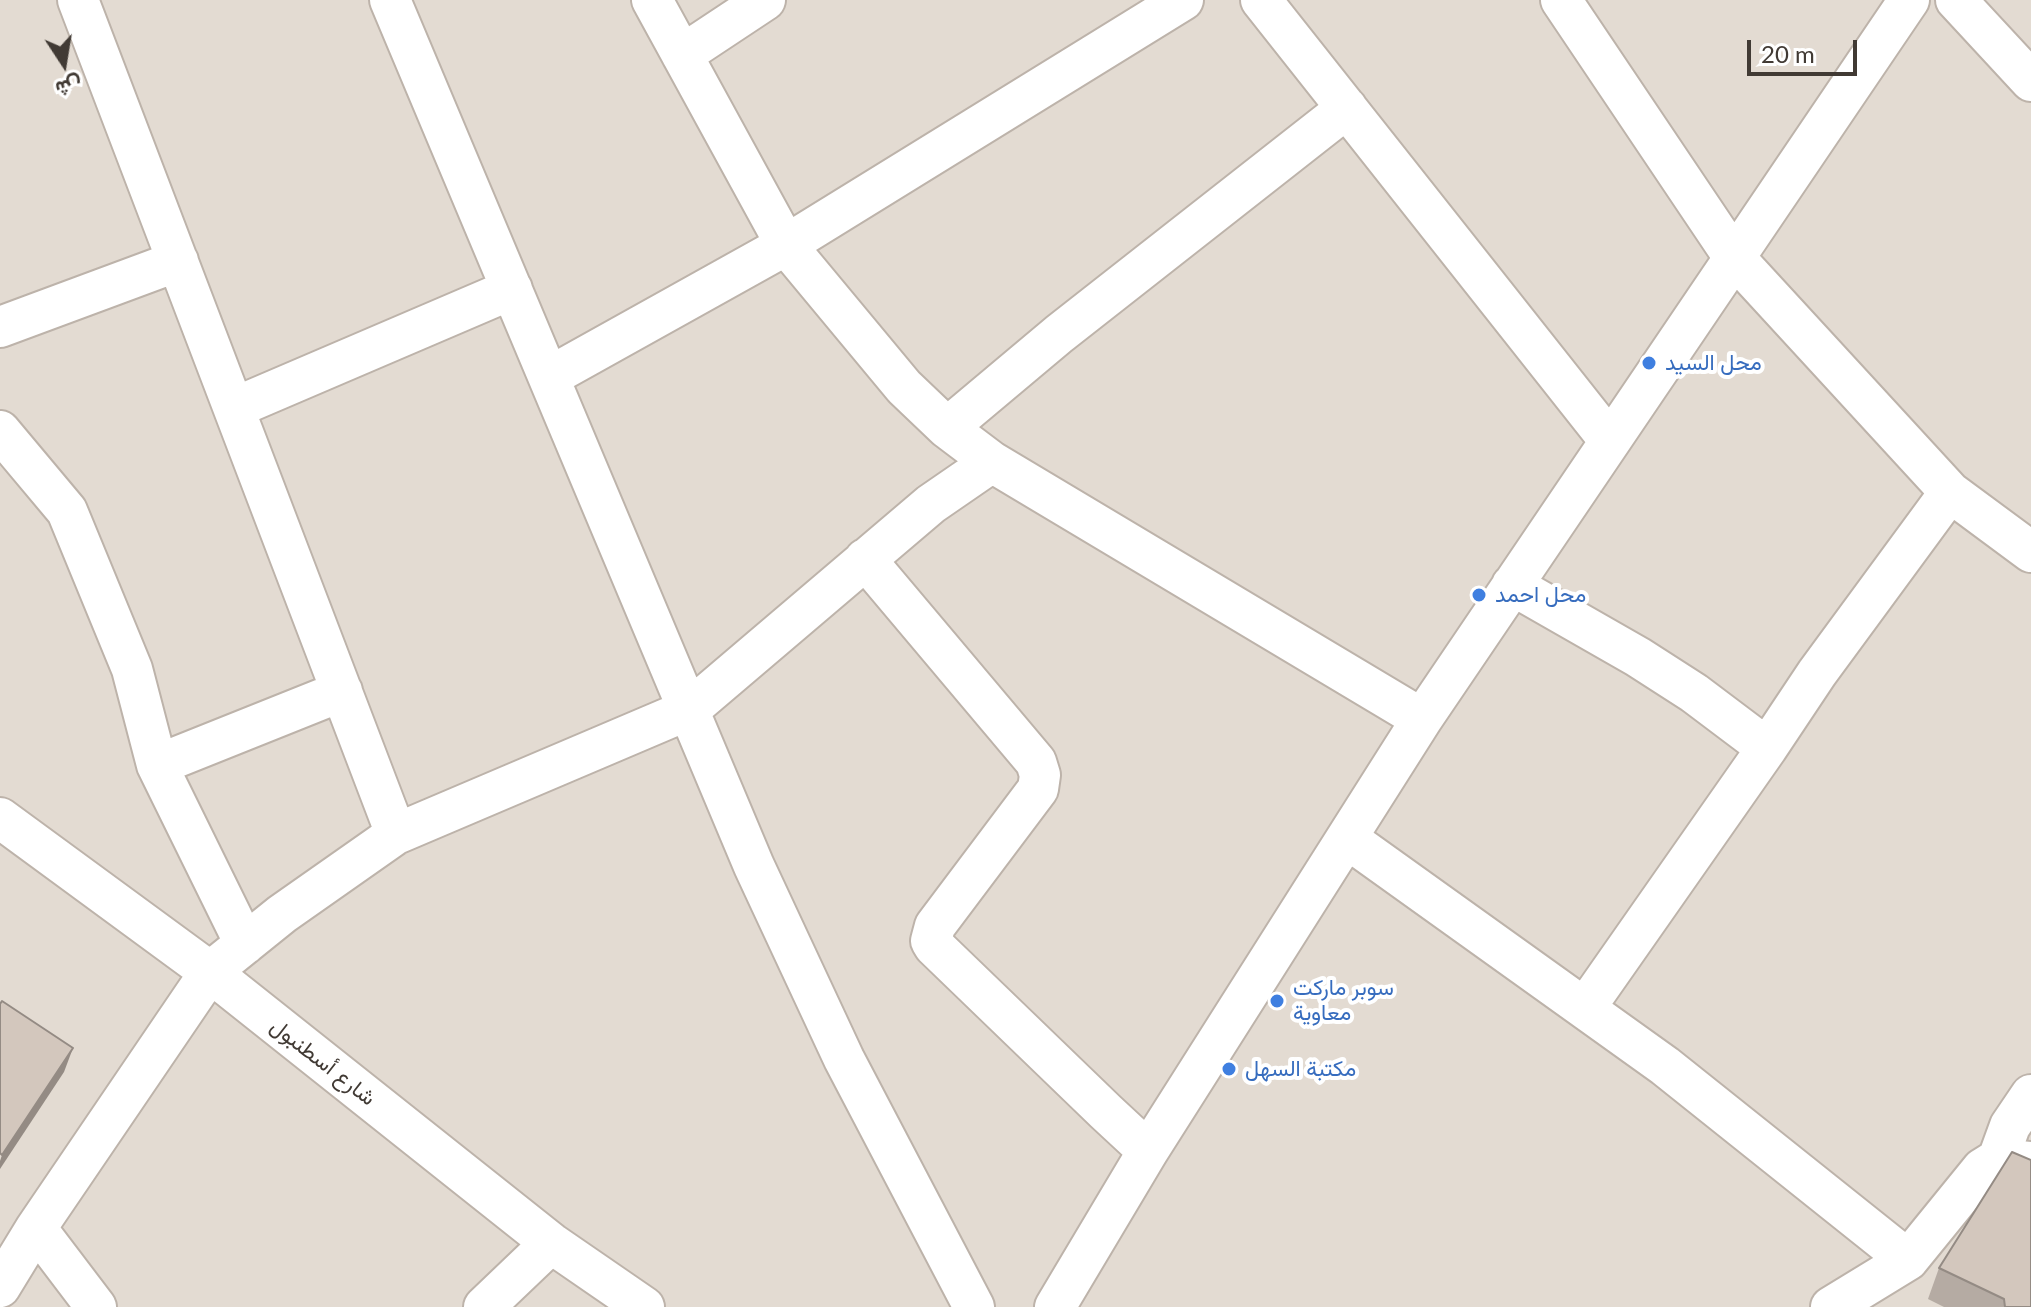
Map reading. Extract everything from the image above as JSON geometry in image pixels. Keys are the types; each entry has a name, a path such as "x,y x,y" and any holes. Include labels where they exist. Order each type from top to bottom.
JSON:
{"street":[{"path":"78,0 396,834"},
{"path":"390,0 754,866 844,1059 974,1307"},
{"path":"652,0 786,245 904,387 947,428 992,462 1422,719"},
{"path":"682,55 765,0"},
{"path":"549,377 786,245 1183,0"},
{"path":"1261,0 1610,441"},
{"path":"1561,0 1733,256 1950,492 2031,552"},
{"path":"1055,1307 1148,1151 1422,719 1909,0"},
{"path":"1956,0 2031,81"},
{"path":"947,428 1059,334 1347,108"},
{"path":"0,327 178,261"},
{"path":"234,408 512,289"},
{"path":"0,431 67,511 132,669 157,765 245,944"},
{"path":"0,1287 36,1228 210,972 282,914 396,834 690,709 931,504 992,462"},
{"path":"1585,1008 1817,673 1950,492"},
{"path":"865,559 1036,762 1040,775 1038,789 935,926 931,941 1148,1151"},
{"path":"1512,585 1638,657 1694,693 1767,748"},
{"path":"157,765 342,691"},
{"name":"شارع أسطنبول","path":"0,818 210,972 551,1243 644,1307"},
{"path":"1348,839 1665,1066 1908,1260"},
{"path":"1831,1307 1908,1260 1982,1169 2015,1161 2010,1126 2031,1095"},
{"path":"36,1228 96,1307"},
{"path":"504,1299 551,1243"}],"shaded area":[{"path":"0,0 2031,0 2031,1307 0,1307"}],"building":[{"path":"2,1001 73,1048 2,1155 0,1004"},
{"path":"2012,1152 2031,1160 2031,1307 2005,1307 2004,1299 1939,1268"}],"place":[{"name":"محل السيد","path":"1649,363"},
{"name":"محل احمد","path":"1479,595"},
{"name":"سوبر ماركت معاوية","path":"1277,1001"},
{"name":"مكتبة السهل","path":"1229,1069"}]}
